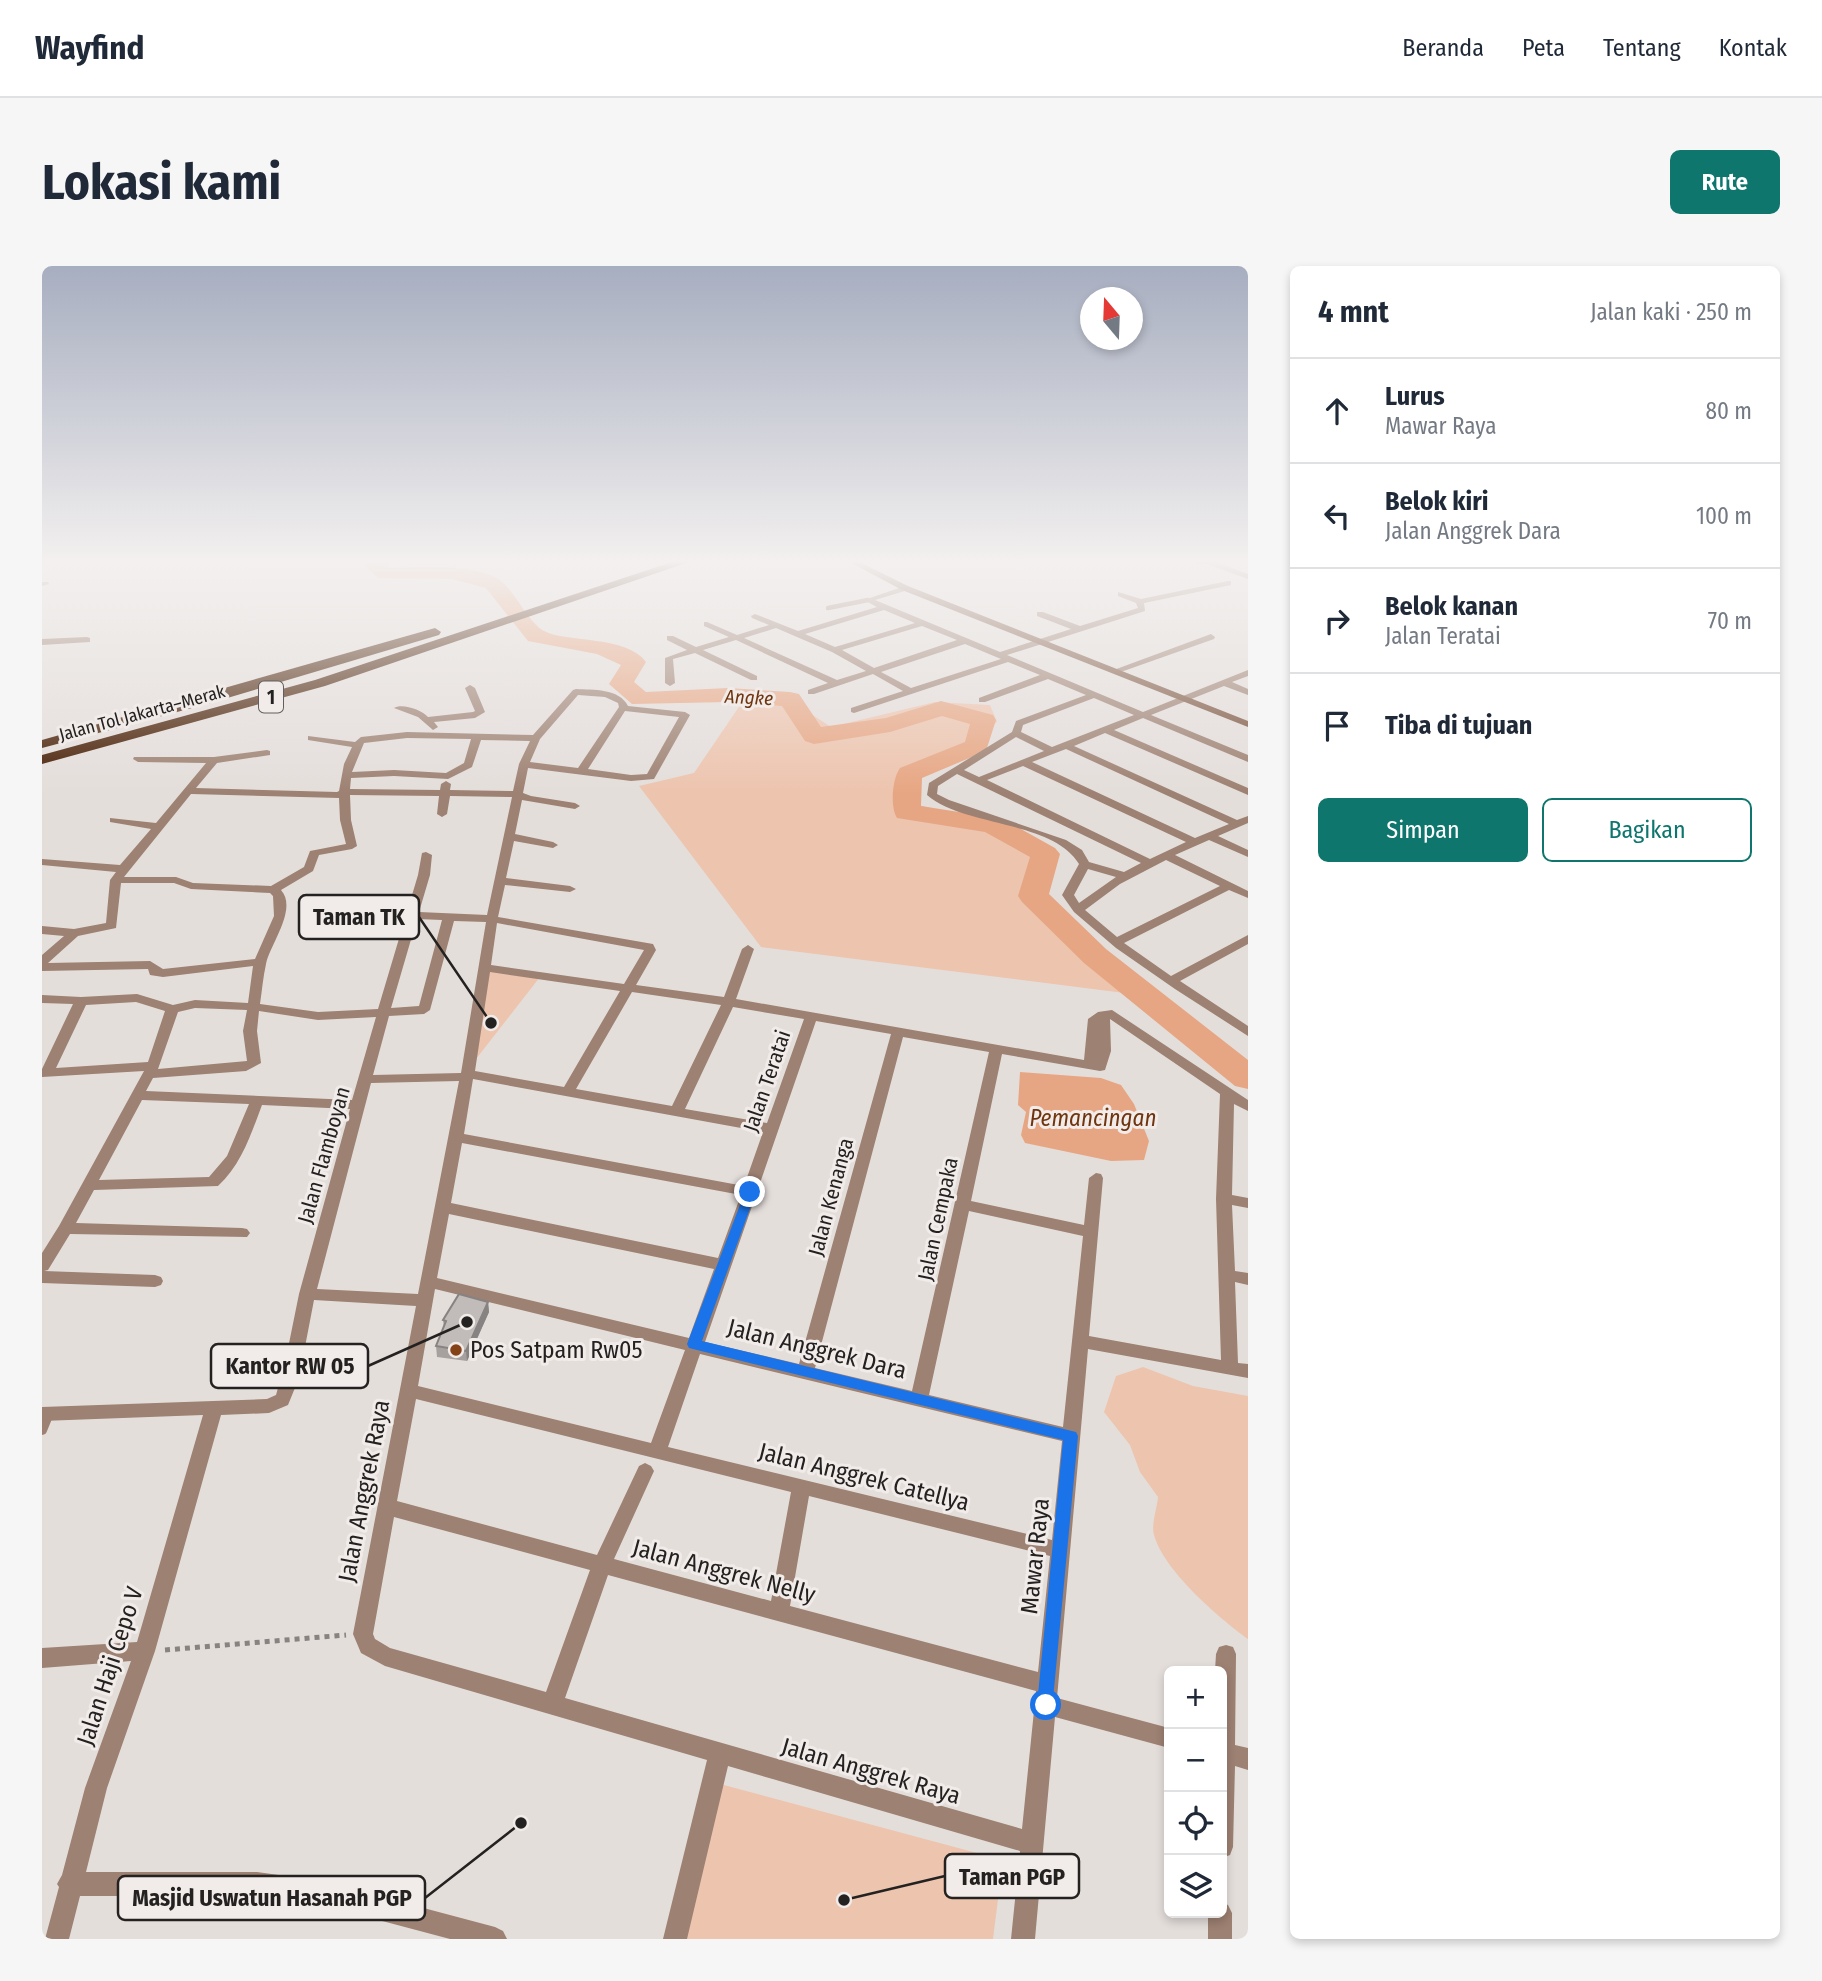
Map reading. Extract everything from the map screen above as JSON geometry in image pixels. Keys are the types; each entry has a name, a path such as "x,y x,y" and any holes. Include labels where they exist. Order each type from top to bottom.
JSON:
{"highway":[{"name":"Jalan Tol Jakarta–Merak","path":"42,744 202,701 417,637"},
{"name":"Jalan Tol Jakarta–Merak","path":"42,760 320,683 465,637"}],"street":[{"path":"805,637 874,670 912,692"},
{"path":"835,650 877,637"},
{"path":"955,637 1248,759"},
{"path":"1031,637 1248,723"},
{"path":"854,710 912,692 1052,637"},
{"path":"1115,671 1211,637"},
{"path":"670,638 754,678"},
{"path":"670,683 668,658 737,638 835,683"},
{"path":"42,642 87,640"},
{"path":"811,692 964,641"},
{"path":"979,780 1247,674"},
{"path":"982,700 1047,676"},
{"path":"1223,682 1248,692"},
{"path":"399,708 428,720 475,715 480,712 470,688"},
{"name":"Jalan Anggrek Raya","path":"624,708 622,702 607,694 576,692 536,738 524,765 492,919 456,1137 363,1634 369,1646 385,1656 1032,1843"},
{"path":"1094,695 1019,723 1016,733 933,785 932,794 1036,832 1080,853 1085,864 1127,877"},
{"path":"524,765 581,772 638,779 648,778 654,773 685,715 624,708 620,710 581,772"},
{"path":"428,720 438,736"},
{"path":"1104,729 1248,792"},
{"path":"1016,733 1052,751"},
{"path":"116,880 176,880 191,886 273,890 309,869 314,853 352,846 345,828 350,757 357,745 370,737 536,738"},
{"path":"348,775 428,773 448,776 468,765 477,737"},
{"path":"311,738 357,745"},
{"path":"1065,745 1243,821"},
{"path":"138,759 214,760 267,753"},
{"path":"42,930 75,933 112,925 116,880 214,760"},
{"path":"1023,762 1196,843"},
{"path":"957,770 1152,864"},
{"path":"442,814 448,776"},
{"path":"187,792 236,791 269,795 338,795 346,792 518,794 529,799 575,806"},
{"path":"114,820 159,827"},
{"path":"1078,910 1093,896 1127,877 1243,821"},
{"path":"511,837 552,845"},
{"path":"1210,837 1248,854"},
{"name":"Jalan Flamboyan","path":"214,1409 277,1405 285,1396 307,1294 367,1079 381,1014 424,875 426,855"},
{"path":"1167,856 1248,895"},
{"path":"42,862 123,869"},
{"path":"1085,864 1068,895 1078,910 1116,942 1248,1032"},
{"path":"502,881 570,889"},
{"path":"1116,942 1229,886"},
{"path":"81,1001 44,1073 251,1066 254,1063 250,1031 256,1007 260,962 280,916 279,895 273,890"},
{"path":"412,915 492,919 648,947 650,950 629,989 569,1090"},
{"path":"42,999 81,1001 137,998 172,1009 195,1004 256,1007 318,1016 424,1010 449,917"},
{"path":"42,961 75,933"},
{"path":"1173,980 1247,941"},
{"path":"677,1111 729,1002 748,949"},
{"path":"42,967 150,965 155,968 154,972 163,973 260,962"},
{"path":"485,968 729,1002 811,1018"},
{"path":"42,1266 90,1185 151,1070 172,1009"},
{"name":"Jalan Teratai","path":"694,1344 811,1018 1095,1066 1104,1051 1103,1015 1112,1014 1122,1017 1227,1092"},
{"path":"1235,1023 1248,1015"},
{"name":"Jalan Kenanga","path":"805,1373 898,1032"},
{"name":"Jalan Cempaka","path":"919,1399 997,1048"},
{"path":"367,1079 467,1075 569,1090 773,1129"},
{"path":"1227,1092 1248,1107"},
{"path":"1227,1092 1224,1199 1230,1367"},
{"path":"138,1095 358,1105"},
{"path":"90,1185 213,1182 228,1166 257,1101"},
{"path":"456,1137 750,1192"},
{"name":"Mawar Raya","path":"1023,1939 1096,1178"},
{"path":"1224,1199 1248,1203"},
{"path":"962,1204 1091,1232"},
{"path":"443,1206 723,1265"},
{"path":"66,1228 242,1233"},
{"path":"1228,1275 1248,1279"},
{"path":"42,1277 155,1282"},
{"name":"Jalan Anggrek Dara","path":"307,1294 427,1291 694,1344 1071,1436"},
{"path":"1080,1340 1248,1371"},
{"path":"657,1451 694,1344"},
{"name":"Jalan Anggrek Catellya","path":"409,1391 1060,1550"},
{"path":"44,1419 214,1409"},
{"name":"Jalan Haji Cepo V","path":"57,1939 69,1884 96,1788 145,1651 214,1409"},
{"path":"552,1704 602,1565 645,1471"},
{"path":"779,1612 801,1487"},
{"name":"Jalan Anggrek Nelly","path":"388,1507 779,1612 1046,1694 1164,1736"},
{"path":"42,1658 145,1651"},
{"path":"1224,1729 1226,1654"},
{"path":"675,1939 720,1753"},
{"path":"1227,1753 1248,1759"},
{"path":"69,1884 257,1884 322,1893 495,1939"},
{"path":"1220,1918 1220,1939"}],"path":[{"path":"145,1651 363,1634"}],"shaded area":[{"path":"747,695 785,697 831,727 935,702 990,705 997,722 951,753 906,776 910,803 1019,829 1038,856 1021,892 1148,996 761,947 639,786 694,773"},
{"path":"488,970 540,977 469,1068"},
{"path":"1143,1367 1193,1386 1248,1396 1248,1639 1194,1593 1160,1549 1153,1531 1158,1497 1140,1472 1130,1445 1104,1412 1116,1376"},
{"path":"720,1784 1003,1860 993,1939 678,1939"}],"water":[{"name":"Pemancingan","path":"1020,1072 1101,1078 1121,1085 1134,1104 1149,1141 1144,1160 1111,1161 1025,1143 1021,1135 1026,1112 1018,1105"}],"building":[{"path":"459,1294 488,1302 466,1351 436,1346 446,1321 443,1320"}],"waterway":[{"name":"Angke","path":"542,637 603,648 634,662 621,684 641,699 728,695 790,699 814,736 890,725 941,708 984,720 977,746 909,774 907,812 993,825 1045,854 1033,896 1095,956 1248,1078"}],"place":[{"name":"Taman TK","path":"491,1023"},
{"name":"Kantor RW 05","path":"467,1322"},
{"name":"Pos Satpam Rw05","path":"456,1350"},
{"name":"Masjid Uswatun Hasanah PGP","path":"521,1823"},
{"name":"Taman PGP","path":"844,1900"}],"route":[{"path":"750,1192 694,1344 1071,1436 1046,1705"}]}
